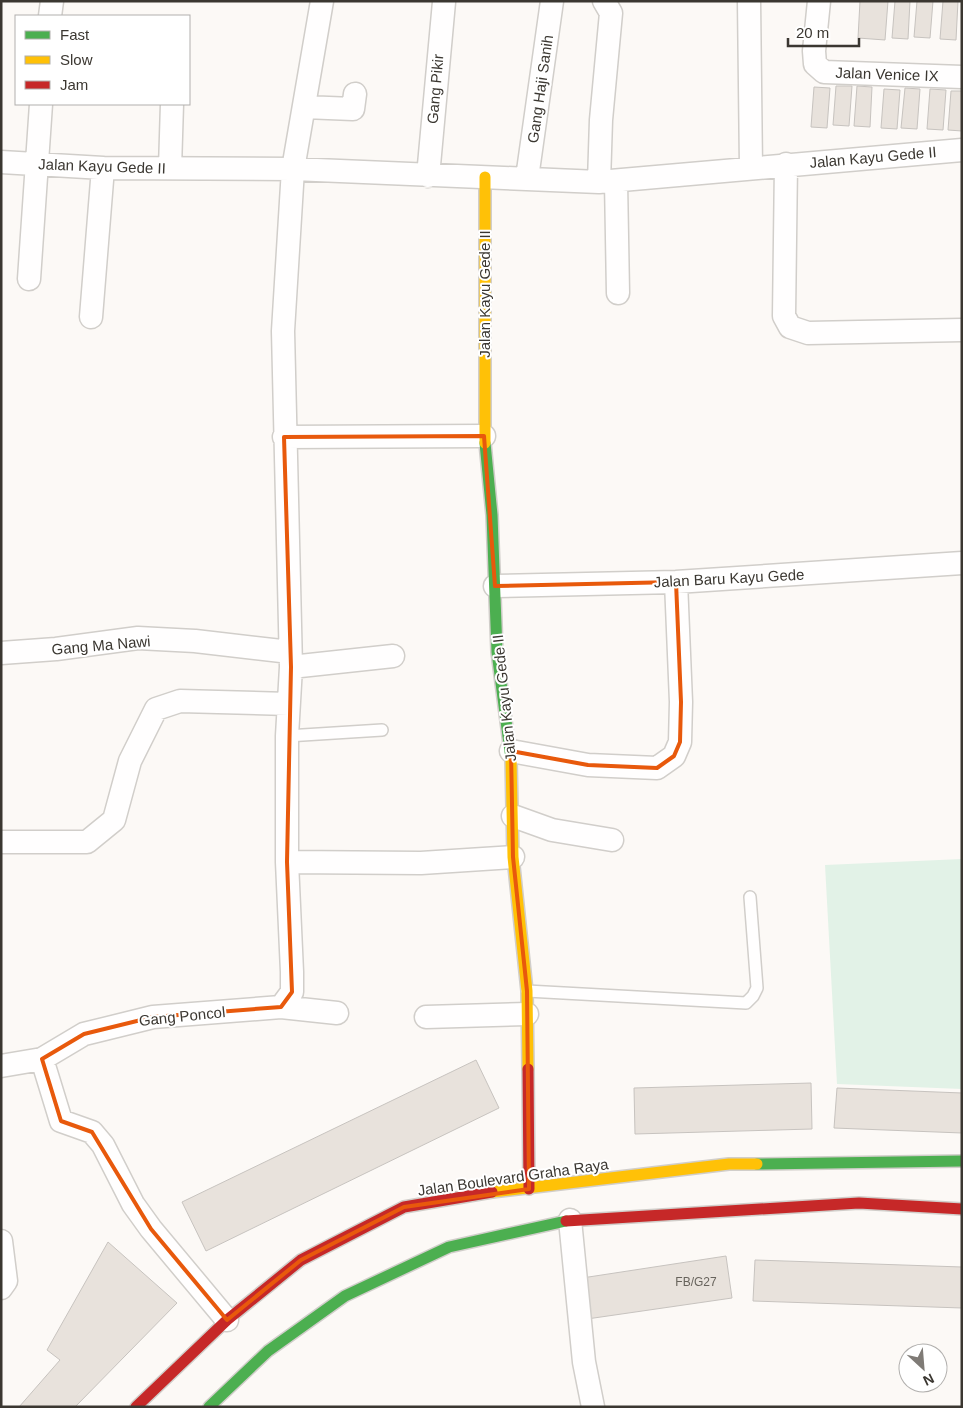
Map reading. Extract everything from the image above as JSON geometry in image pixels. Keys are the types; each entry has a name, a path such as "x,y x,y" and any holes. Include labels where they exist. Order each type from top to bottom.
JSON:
{"main road":[{"name":"Jalan Kayu Gede II","path":"485,177 484,436 495,586 497,652 511,751 513,857 526,992 529,1189"},
{"name":"Jalan Boulevard Graha Raya","path":"136,1407 227,1320 301,1260 404,1206 516,1188 529,1189 729,1164 962,1161"},
{"path":"208,1407 268,1351 345,1296 449,1247 570,1220 859,1203 962,1209"}],"street":[{"path":"50,15 52,1"},
{"path":"281,1007 292,992 287,736 290,659 282,331 292,169 322,1"},
{"name":"Gang Haji Sanih","path":"527,178 552,1"},
{"path":"604,1 611,13 601,120 618,292"},
{"path":"749,1 751,168"},
{"name":"Jalan Venice IX","path":"820,1 814,52 816,64 824,72 962,77"},
{"name":"Gang Pikir","path":"428,176 444,2"},
{"path":"304,107 353,108 355,94"},
{"path":"28,279 35,164 41,105"},
{"path":"170,168 172,105"},
{"name":"Jalan Kayu Gede II","path":"1,162 103,168 292,169 428,176 608,181 962,150"},
{"path":"786,164 784,316 790,327 808,333 962,330"},
{"path":"91,317 103,168"},
{"path":"284,437 484,436"},
{"name":"Jalan Baru Kayu Gede","path":"495,586 676,582 962,563"},
{"path":"511,751 588,765 657,768 674,756 680,742 681,702 676,582"},
{"name":"Gang Ma Nawi","path":"1,653 56,650 138,638 195,641 290,659 393,656"},
{"path":"1,842 87,842 114,820 130,761 156,709 180,701 288,704"},
{"path":"513,816 552,830 612,840"},
{"path":"288,862 421,863 513,857"},
{"name":"Gang Poncol","path":"1,1066 42,1059 84,1034 153,1017 281,1007 337,1013"},
{"path":"426,1017 527,1014"},
{"path":"42,1059 60,1120 92,1132 103,1145 133,1204 151,1229 227,1320"},
{"path":"570,1220 584,1362 593,1407"},
{"path":"1,1241 6,1281 1,1288"}],"lane":[{"path":"287,736 382,730"},
{"path":"526,992 746,1003 753,996 757,988 750,897"}],"highlighted area":[{"path":"484,436 495,586 676,582 681,702 680,742 674,756 657,768 588,765 511,751 513,857 527,991 529,1189 404,1207 301,1260 227,1320 151,1229 92,1132 61,1121 42,1059 84,1034 153,1017 281,1007 292,992 287,862 291,667 284,437"}],"green space":[{"path":"962,859 962,1089 837,1084 825,865"}],"building":[{"path":"860,1 888,1 885,40 858,38"},
{"path":"895,1 910,1 908,39 892,38"},
{"path":"917,1 933,1 930,38 914,37"},
{"path":"943,1 958,1 956,40 940,39"},
{"path":"836,86 852,86 849,126 833,125"},
{"path":"857,86 872,87 870,127 854,126"},
{"path":"814,87 830,88 827,128 811,127"},
{"path":"905,88 920,89 917,129 901,128"},
{"path":"884,89 900,90 897,129 881,128"},
{"path":"930,89 946,90 943,130 927,129"},
{"path":"951,91 962,91 962,131 948,130"},
{"path":"476,1060 499,1108 206,1251 182,1202"},
{"path":"811,1083 812,1129 635,1134 634,1088"},
{"path":"837,1088 962,1093 962,1133 834,1128"},
{"path":"108,1242 177,1303 75,1407 19,1407 60,1360 47,1350"},
{"path":"726,1256 732,1298 587,1319 582,1278"},
{"path":"755,1260 962,1267 962,1308 753,1301"}],"traffic: fast":[{"path":"485,443 492,515 497,652 511,759"},
{"path":"757,1164 962,1161"},
{"path":"209,1407 268,1351 345,1296 449,1247 566,1221"}],"traffic: slow":[{"path":"485,177 485,443"},
{"path":"511,759 513,857 527,991 528,1069"},
{"path":"492,1192 729,1164 757,1164"}],"traffic: jam":[{"path":"528,1069 529,1189"},
{"path":"136,1407 227,1320 301,1260 404,1207 492,1192"},
{"path":"566,1221 859,1203 962,1209"}]}
